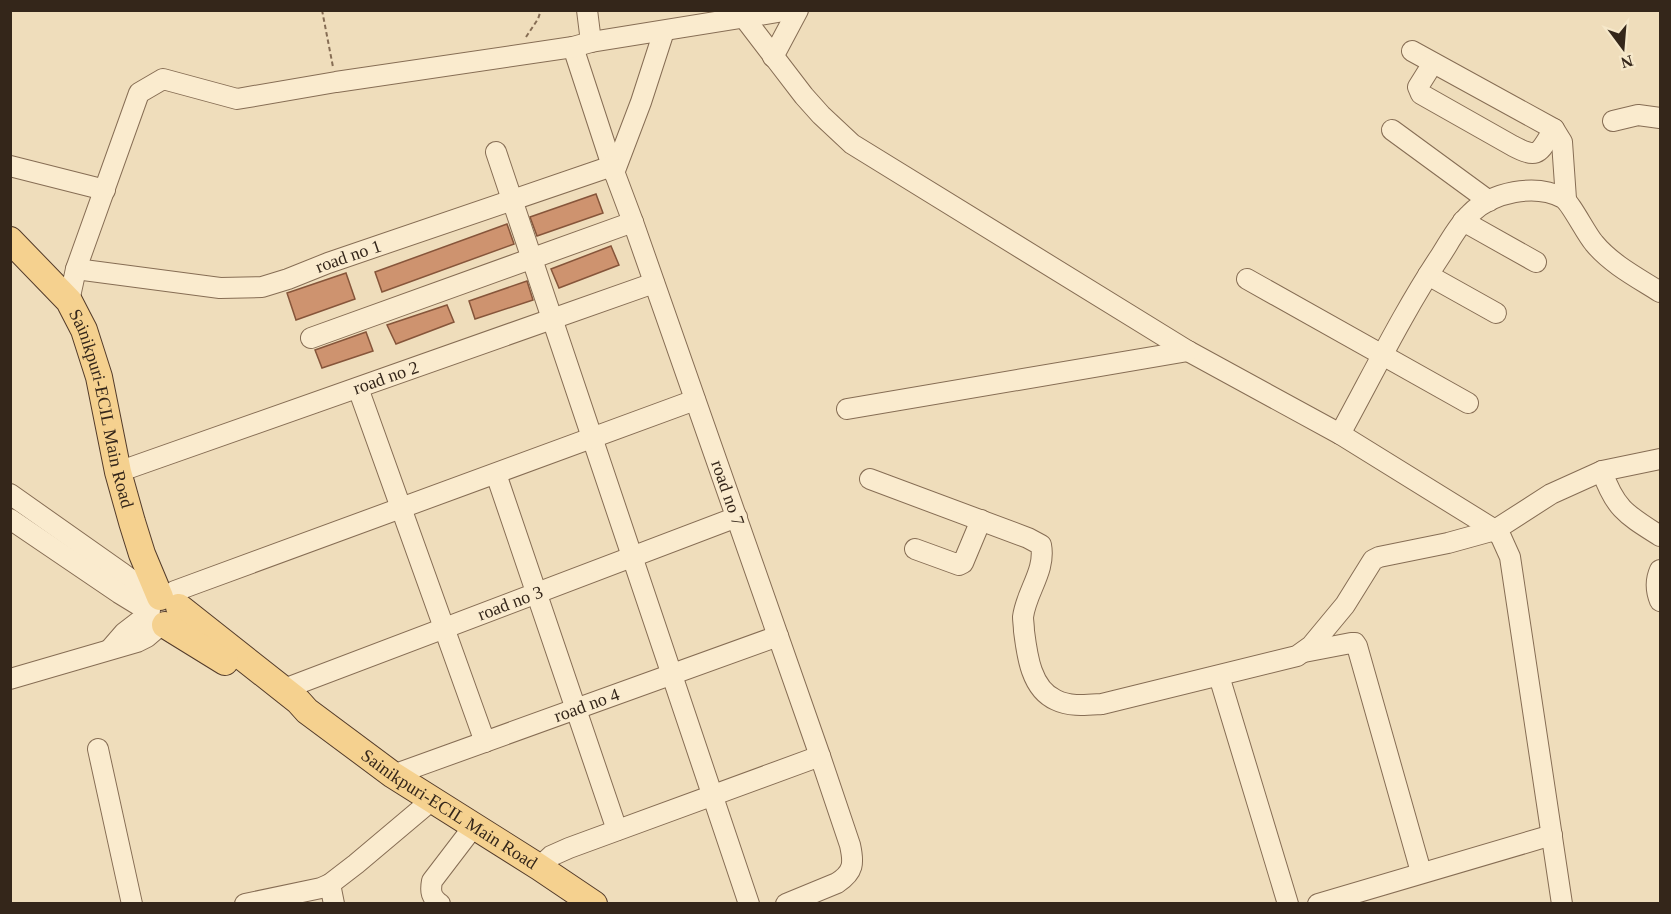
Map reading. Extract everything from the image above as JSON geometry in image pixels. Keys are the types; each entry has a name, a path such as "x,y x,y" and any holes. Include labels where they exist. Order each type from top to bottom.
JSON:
{"main road":[{"name":"Sainikpuri-ECIL Main Road","path":"10,240 69,301 84,330 94,359 118,472 161,609 215,655 291,707 307,711"},
{"name":"Sainikpuri-ECIL Main Road","path":"161,609 284,689 307,711 393,775 594,903"}],"street":[{"name":"road no 7","path":"587,10 582,45 613,169 737,517 853,858 850,871 845,878 786,903"},
{"path":"69,301 76,269 139,93 163,78 237,99 790,10"},
{"path":"773,57 798,10"},
{"path":"745,19 821,116 852,144 1188,351 1340,434 1495,530 1502,537 1510,557 1562,903"},
{"path":"613,169 641,102 664,31"},
{"path":"1412,51 1554,129 1562,142 1566,199 1595,245 1613,261 1660,292"},
{"path":"1433,63 1418,87 1421,94 1528,154 1539,152 1554,129"},
{"path":"1478,126 1494,96"},
{"path":"1613,121 1638,115 1660,118"},
{"path":"1392,130 1489,201"},
{"path":"496,152 749,903"},
{"path":"10,166 105,190"},
{"name":"road no 1","path":"76,269 220,288 262,287 513,200 613,169"},
{"path":"1340,434 1398,324 1470,213 1504,193 1527,190 1566,199"},
{"path":"1463,221 1536,262"},
{"path":"311,338 633,222"},
{"path":"1428,275 1496,313"},
{"path":"1247,279 1468,403"},
{"name":"road no 2","path":"118,472 654,283"},
{"path":"847,409 1188,351"},
{"path":"358,388 485,742"},
{"path":"10,679 147,637 161,609 175,591 695,400"},
{"path":"870,479 1028,538 1041,545 1043,556 1041,567 1023,617 1030,667 1041,688 1055,700 1078,706 1102,704 1297,656 1311,646 1345,605 1356,591 1373,560 1495,530 1551,494 1602,471 1660,459"},
{"path":"1602,471 1616,503 1633,519 1660,536"},
{"path":"496,474 617,830"},
{"path":"10,494 122,573 161,609"},
{"name":"road no 3","path":"284,689 737,517"},
{"path":"10,519 118,593 137,604 161,609"},
{"path":"915,549 959,565 963,563 981,520"},
{"path":"1660,570 1656,590 1660,601"},
{"name":"road no 4","path":"393,775 778,636"},
{"path":"1304,652 1351,643 1358,646 1421,872"},
{"path":"1219,676 1288,903"},
{"path":"98,749 132,903"},
{"path":"539,867 551,856 560,852 820,756"},
{"path":"245,903 321,888 332,894 356,864 432,800"},
{"path":"440,903 434,899 430,891 432,881 474,826"},
{"path":"1318,903 1552,835"}],"path":[{"path":"322,10 336,82"},
{"path":"513,55 538,19 541,10"}],"building":[{"path":"596,194 603,213 537,236 530,217"},
{"path":"507,224 514,244 382,292 375,272"},
{"path":"611,246 619,265 559,288 551,269"},
{"path":"346,273 355,299 296,320 287,293"},
{"path":"527,281 533,300 475,319 469,301"},
{"path":"447,305 454,322 396,344 387,325"},
{"path":"366,332 373,351 322,368 315,350"}]}
